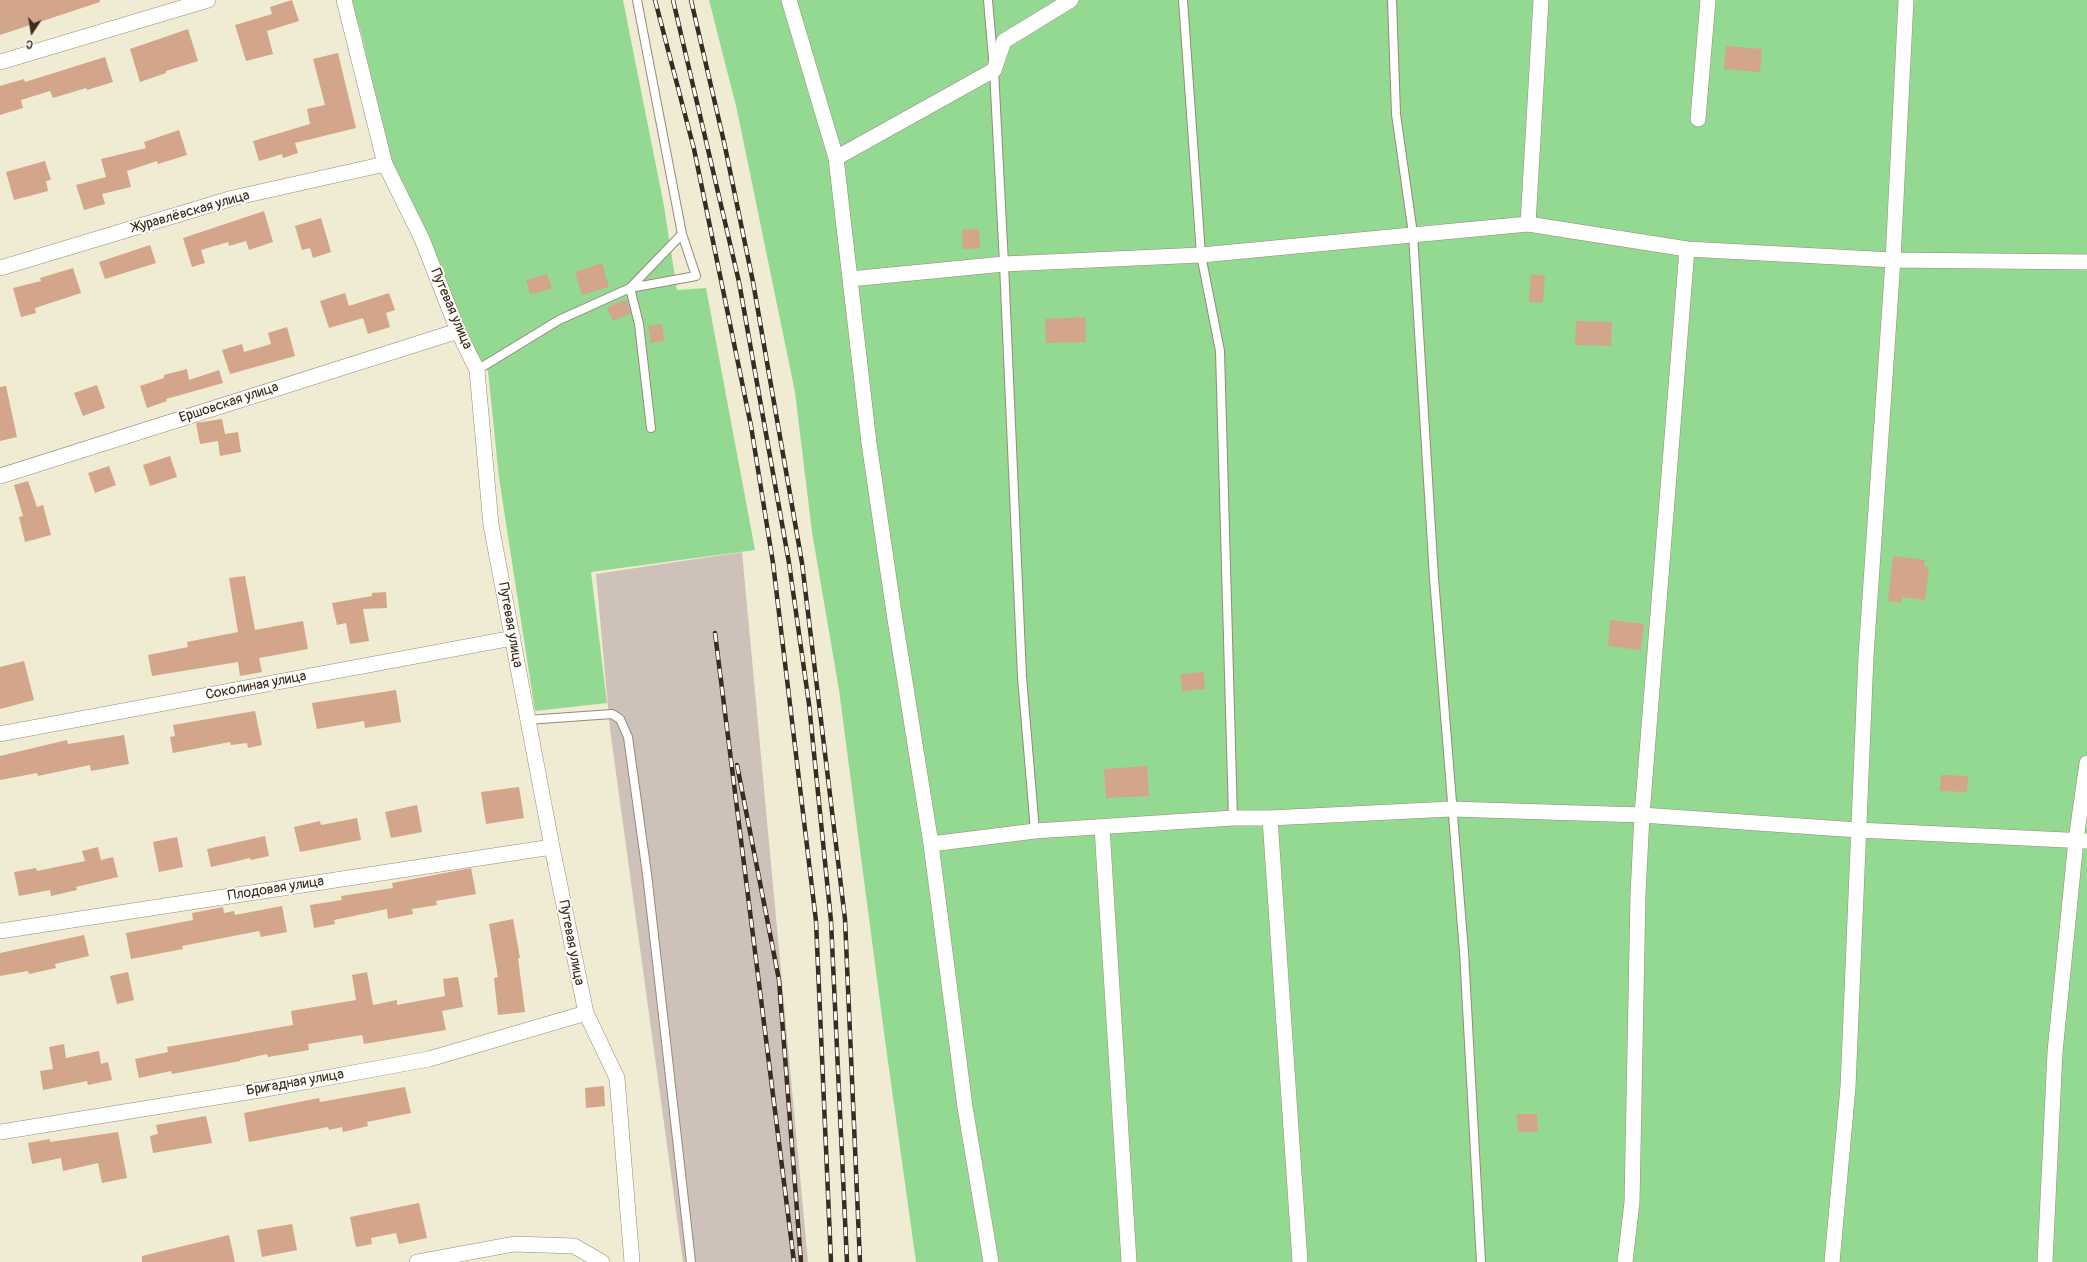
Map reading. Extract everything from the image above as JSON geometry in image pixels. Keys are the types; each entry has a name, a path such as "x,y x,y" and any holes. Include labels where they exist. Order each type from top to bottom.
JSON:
{"street":[{"path":"0,62 208,0"},
{"name":"Путевая улица","path":"344,0 385,164 422,239 458,331 477,370 491,525 552,847 586,1013 617,1078 632,1262"},
{"path":"789,0 836,158 869,443 894,613 931,844 965,1107 991,1262"},
{"path":"836,158 994,70 1004,41 1071,0"},
{"path":"1528,224 1540,0"},
{"path":"1698,119 1708,0"},
{"path":"1832,1262 1848,1087 1866,656 1893,260 1906,0"},
{"name":"Журавлёвская улица","path":"0,268 233,198 385,164"},
{"path":"850,279 1004,264 1201,255 1528,224 1687,249 1893,260 2087,262"},
{"path":"1625,1262 1632,1202 1638,894 1642,815 1687,249"},
{"name":"Ершовская улица","path":"0,476 458,331"},
{"name":"Соколиная улица","path":"0,734 513,638"},
{"path":"2045,1262 2055,1052 2082,840 2087,763"},
{"path":"931,844 1035,831 1233,818 1270,818 1451,809 1642,815 1858,830 2082,840"},
{"path":"1270,818 1300,1262"},
{"path":"1102,827 1129,1262"},
{"name":"Плодовая улица","path":"0,931 552,847"},
{"name":"Бригадная улица","path":"0,1132 260,1090 429,1059 586,1013"},
{"path":"417,1262 514,1244 574,1246 602,1262"}],"lane":[{"path":"477,370 559,320 630,288 696,276 682,234 637,0"},
{"path":"988,0 994,70 1004,264 1022,677 1035,831"},
{"path":"1183,0 1201,255 1220,351 1233,818"},
{"path":"1392,0 1396,114 1413,234 1434,578 1451,809 1464,952 1481,1262"},
{"path":"630,288 682,234"},
{"path":"630,288 640,324 650,428"},
{"path":"527,720 612,714 620,719 628,737 647,874 691,1262"}],"shaded area":[{"path":"742,552 808,1262 683,1262 610,729 596,574"}],"green space":[{"path":"351,0 623,0 664,206 677,290 706,288 755,550 591,572 607,703 535,711 499,478 488,371 465,334 391,172 362,36"},
{"path":"709,0 2087,0 2087,1262 916,1262 839,690 812,532 795,392 737,110"}],"building":[{"path":"0,0 100,0 100,2 0,35"},
{"path":"292,0 299,21 267,31 273,54 246,61 235,25 272,14 270,7"},
{"path":"188,29 198,61 166,71 166,73 140,82 130,49"},
{"path":"1726,46 1762,49 1760,72 1724,69"},
{"path":"338,53 356,128 295,143 298,153 283,158 282,154 259,161 253,141 310,124 307,109 325,105 313,59"},
{"path":"105,57 113,82 53,98 50,91 21,100 23,108 0,115 0,86 24,79 25,82"},
{"path":"179,130 187,155 158,164 157,161 127,171 131,187 102,194 105,204 84,210 76,185 106,177 101,159 146,148 144,142"},
{"path":"45,161 51,180 46,181 48,191 14,200 6,172"},
{"path":"264,211 273,242 249,250 246,241 229,246 228,242 201,250 205,263 192,267 183,238"},
{"path":"321,218 331,252 313,258 310,248 302,250 295,226"},
{"path":"979,229 980,248 963,249 962,230"},
{"path":"150,245 156,263 105,279 99,262"},
{"path":"602,263 609,287 582,295 575,272"},
{"path":"73,268 81,293 35,308 36,313 21,317 13,288 41,281 40,278"},
{"path":"547,274 552,289 530,294 526,280"},
{"path":"1531,274 1545,276 1543,303 1529,302"},
{"path":"345,293 349,306 389,293 395,310 386,313 390,327 368,334 363,318 329,328 320,301"},
{"path":"626,299 631,313 613,321 607,308"},
{"path":"1085,317 1086,342 1046,343 1045,319"},
{"path":"1576,321 1612,322 1611,346 1575,345"},
{"path":"662,324 664,341 651,343 648,326"},
{"path":"287,327 295,356 230,374 222,350 242,344 244,352 271,344 268,333"},
{"path":"187,369 189,380 219,370 223,383 166,399 167,401 147,408 140,386 164,378 164,375"},
{"path":"97,385 105,408 83,416 74,393"},
{"path":"6,386 17,437 0,441 0,387"},
{"path":"222,419 225,434 238,432 241,452 220,456 218,441 200,444 196,423"},
{"path":"170,456 177,477 150,486 143,465"},
{"path":"109,466 116,485 95,493 88,473"},
{"path":"28,481 37,507 43,505 51,535 25,542 19,517 23,516 14,485"},
{"path":"1893,556 1925,560 1924,567 1929,567 1925,600 1902,597 1902,603 1888,601"},
{"path":"245,576 255,630 303,621 308,649 259,658 262,672 240,676 238,662 152,676 148,655 188,647 187,642 238,632 229,578"},
{"path":"386,592 387,608 363,609 369,641 350,644 346,623 337,625 332,603 372,596 372,593"},
{"path":"1610,620 1644,624 1641,650 1608,646"},
{"path":"24,661 34,700 0,709 0,667"},
{"path":"1204,672 1205,689 1182,691 1181,674"},
{"path":"396,690 401,722 365,728 364,721 317,729 312,703"},
{"path":"255,711 262,745 248,748 247,743 231,745 230,742 173,753 170,737 175,736 173,725"},
{"path":"124,735 129,764 91,771 90,765 38,776 37,773 0,780 0,756 67,740 68,744"},
{"path":"1147,766 1149,796 1106,798 1104,769"},
{"path":"1941,775 1968,776 1967,792 1940,791"},
{"path":"519,787 524,818 486,824 481,792"},
{"path":"417,805 422,832 391,838 385,812"},
{"path":"357,818 361,840 300,852 294,827 320,821 321,825"},
{"path":"265,836 269,856 251,860 250,858 211,867 207,849"},
{"path":"177,837 183,867 159,872 153,842"},
{"path":"98,847 101,860 113,857 118,877 76,887 77,890 51,896 50,890 19,896 14,872 36,868 37,871 85,861 82,851"},
{"path":"471,868 476,894 436,901 437,905 412,909 413,914 388,919 387,909 334,920 335,924 314,928 310,905 342,900 341,896 393,888 392,883"},
{"path":"282,906 287,932 261,937 259,931 182,946 183,949 131,959 126,933 193,920 192,913 223,907 224,913 234,911 235,915"},
{"path":"513,919 520,958 518,958 525,1012 498,1015 494,978 498,977 489,924"},
{"path":"84,935 89,956 55,964 56,968 29,974 28,971 0,976 0,953"},
{"path":"128,972 134,1000 117,1004 110,976"},
{"path":"367,972 373,1005 397,1000 397,1005 445,996 443,979 458,977 463,1007 442,1011 446,1030 364,1044 362,1035 308,1044 309,1050 268,1057 267,1054 240,1061 172,1074 171,1071 139,1078 135,1059 168,1052 167,1047 293,1025 291,1011 356,1000 352,975"},
{"path":"64,1044 66,1058 99,1051 101,1064 108,1062 112,1080 88,1085 87,1081 43,1090 40,1071 53,1069 49,1047"},
{"path":"604,1086 605,1106 586,1108 585,1088"},
{"path":"405,1087 411,1113 367,1122 368,1126 343,1132 342,1127 329,1130 328,1127 249,1142 244,1113 319,1098 320,1102"},
{"path":"1517,1114 1537,1114 1538,1132 1518,1132"},
{"path":"206,1116 212,1143 153,1153 150,1136 158,1134 156,1125"},
{"path":"118,1132 127,1178 102,1183 98,1163 63,1171 61,1158 32,1164 28,1143 50,1139 50,1142"},
{"path":"419,1203 427,1238 399,1244 396,1233 371,1238 372,1244 356,1247 350,1217"},
{"path":"292,1224 297,1250 262,1257 257,1230"},
{"path":"229,1235 235,1262 142,1262 142,1256"}],"railway":[{"path":"655,0 694,149 751,426 773,563 816,921 831,1262"},
{"path":"673,0 739,282 789,563 809,704 831,921 847,1262"},
{"path":"691,0 724,142 753,282 802,563 845,919 860,1262"},
{"path":"715,633 794,1262"},
{"path":"737,765 779,980 801,1262"}]}
